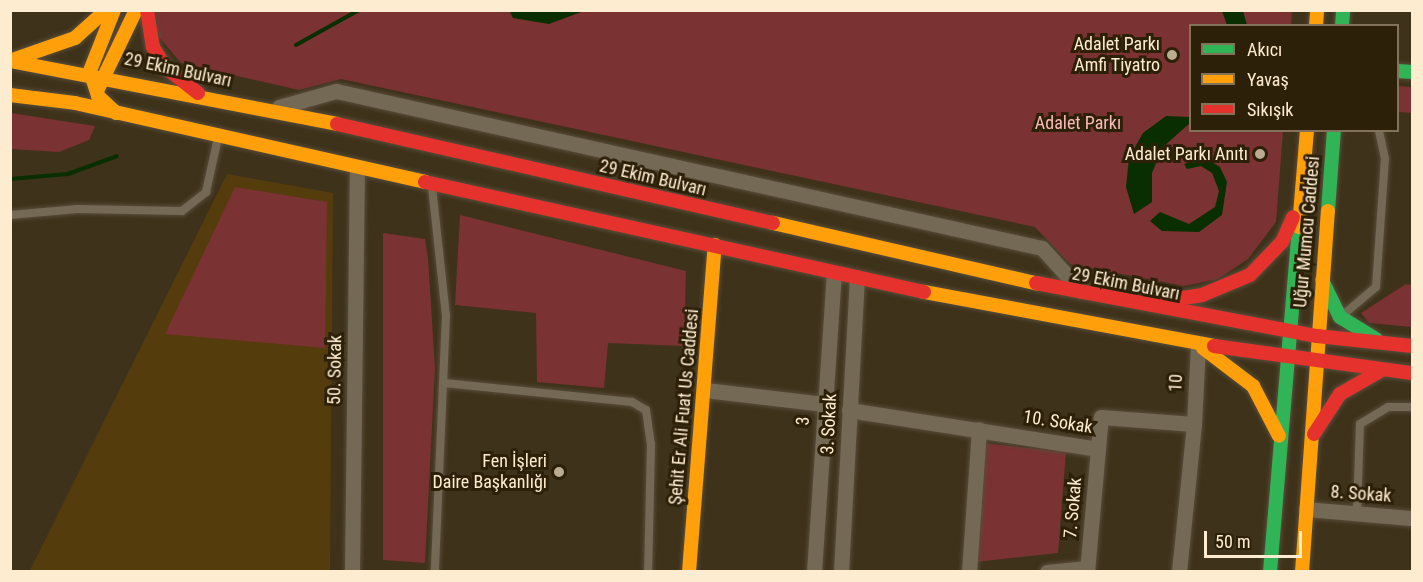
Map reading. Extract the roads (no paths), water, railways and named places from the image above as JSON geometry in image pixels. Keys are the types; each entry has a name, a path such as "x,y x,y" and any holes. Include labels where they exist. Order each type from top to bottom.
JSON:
{"main road":[{"path":"10,60 75,38 106,10"},
{"path":"114,10 90,71 96,91 116,113"},
{"path":"75,103 96,91 109,74 136,10"},
{"path":"147,10 153,47 165,67 198,93"},
{"name":"29 Ekim Bulvarı","path":"10,60 109,74 198,93 1132,305 1287,332 1413,346"},
{"path":"10,95 75,103 357,169 715,245 857,279 1198,345 1314,363 1413,373"},
{"name":"Uğur Mumcu Caddesi","path":"1270,572 1287,332 1307,132"},
{"name":"Uğur Mumcu Caddesi","path":"1302,572 1314,363 1334,132"},
{"path":"1132,305 1202,295 1250,275 1282,242 1301,195"},
{"name":"Şehit Er Ali Fuat Us Caddesi","path":"689,572 715,245"},
{"path":"1321,279 1340,317 1384,343"},
{"path":"1198,345 1252,386 1281,442"},
{"path":"1310,443 1340,394 1381,370"}],"street":[{"path":"272,110 336,91 1042,248 1085,295"},
{"name":"50. Sokak","path":"352,572 357,169"},
{"name":"3","path":"814,572 834,274"},
{"name":"3. Sokak","path":"840,572 857,279"},
{"name":"10","path":"1194,424 1198,345"},
{"path":"705,390 824,404"},
{"name":"10. Sokak","path":"849,410 1098,449 1101,417 1194,424"},
{"path":"1179,572 1194,424"},
{"path":"969,572 979,429"},
{"name":"7. Sokak","path":"1087,570 1098,449"},
{"name":"8. Sokak","path":"1306,509 1413,518"},
{"path":"1047,572 1087,570"}],"lane":[{"path":"1340,317 1377,287 1385,159 1379,132"},
{"path":"10,216 78,209 182,211 206,192 218,137"},
{"path":"432,185 446,315 435,572"},
{"path":"444,383 632,402 646,410 651,444 648,572"},
{"path":"1357,513 1360,424 1388,407 1413,407"}],"waterway":[{"path":"296,45 359,10"},
{"path":"10,179 68,174 117,156"}],"place":[{"name":"Adalet Parkı Amfi Tiyatro","path":"1172,55"},
{"name":"Adalet Parkı Anıtı","path":"1260,154"},
{"name":"Fen İşleri Daire Başkanlığı","path":"559,472"}],"park label":[{"name":"Adalet Parkı","path":"1078,123"}]}
